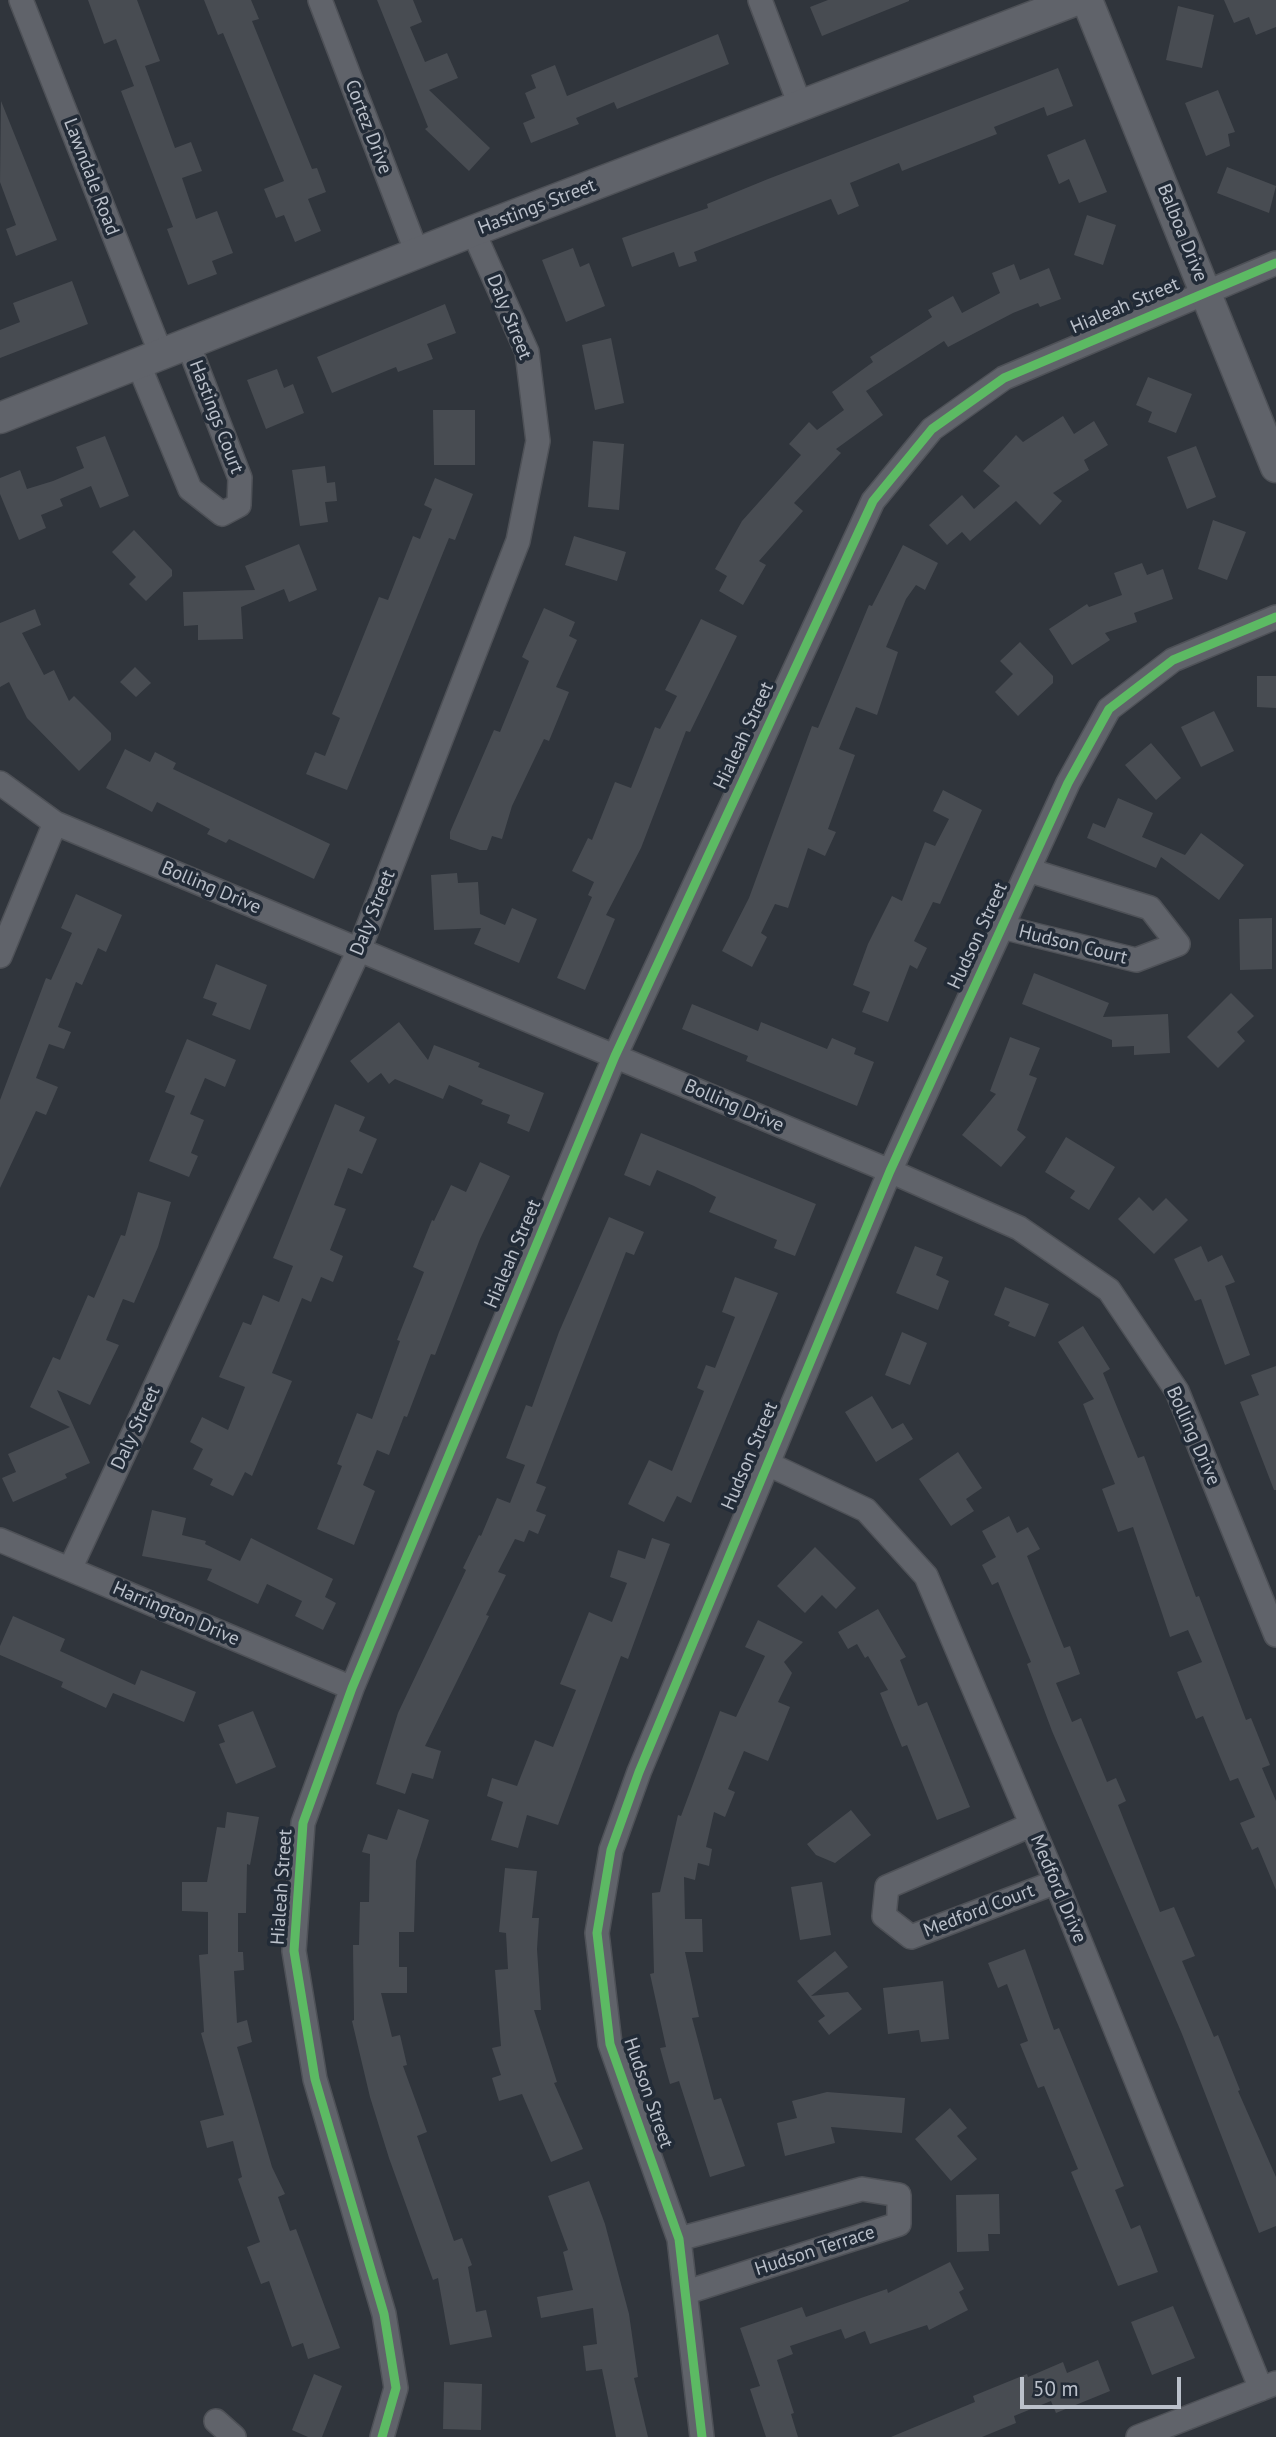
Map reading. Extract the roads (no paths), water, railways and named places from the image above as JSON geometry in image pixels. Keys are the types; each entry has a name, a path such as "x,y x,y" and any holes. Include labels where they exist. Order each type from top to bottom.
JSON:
{"street":[{"name":"Lawndale Road","path":"21,0 149,359"},
{"name":"Cortez Drive","path":"320,0 417,253"},
{"path":"760,0 800,105"},
{"name":"Hastings Street","path":"0,418 473,231 1076,0"},
{"name":"Balboa Drive","path":"1087,0 1276,467"},
{"name":"Daly Street","path":"70,1569 359,950 519,541 538,441 527,352 473,231"},
{"name":"Hialeah Street","path":"382,2437 396,2388 384,2314 315,2079 294,1951 303,1823 352,1688 615,1056 873,501 932,429 1004,377 1205,290 1276,263"},
{"name":"Hastings Court","path":"149,359 190,489 222,514 239,505 240,478 188,344"},
{"name":"Hudson Street","path":"702,2437 679,2239 611,2044 597,1933 611,1850 639,1772 890,1171 1068,783 1109,709 1173,660 1276,617"},
{"name":"Bolling Drive","path":"0,783 55,823 890,1171 1019,1228 1109,1290 1177,1391 1276,1635"},
{"path":"0,956 55,823"},
{"name":"Hudson Court","path":"1002,927 1136,960 1178,944 1150,908 1028,870"},
{"name":"Medford Drive","path":"766,1463 866,1510 926,1576 1268,2386"},
{"name":"Harrington Drive","path":"0,1540 352,1688"},
{"name":"Medford Court","path":"1031,1825 887,1887 884,1916 911,1937 1056,1882"},
{"name":"Hudson Terrace","path":"679,2239 862,2189 899,2195 899,2224 687,2292"},
{"path":"1138,2437 1268,2386"},
{"path":"216,2421 234,2437"}]}
